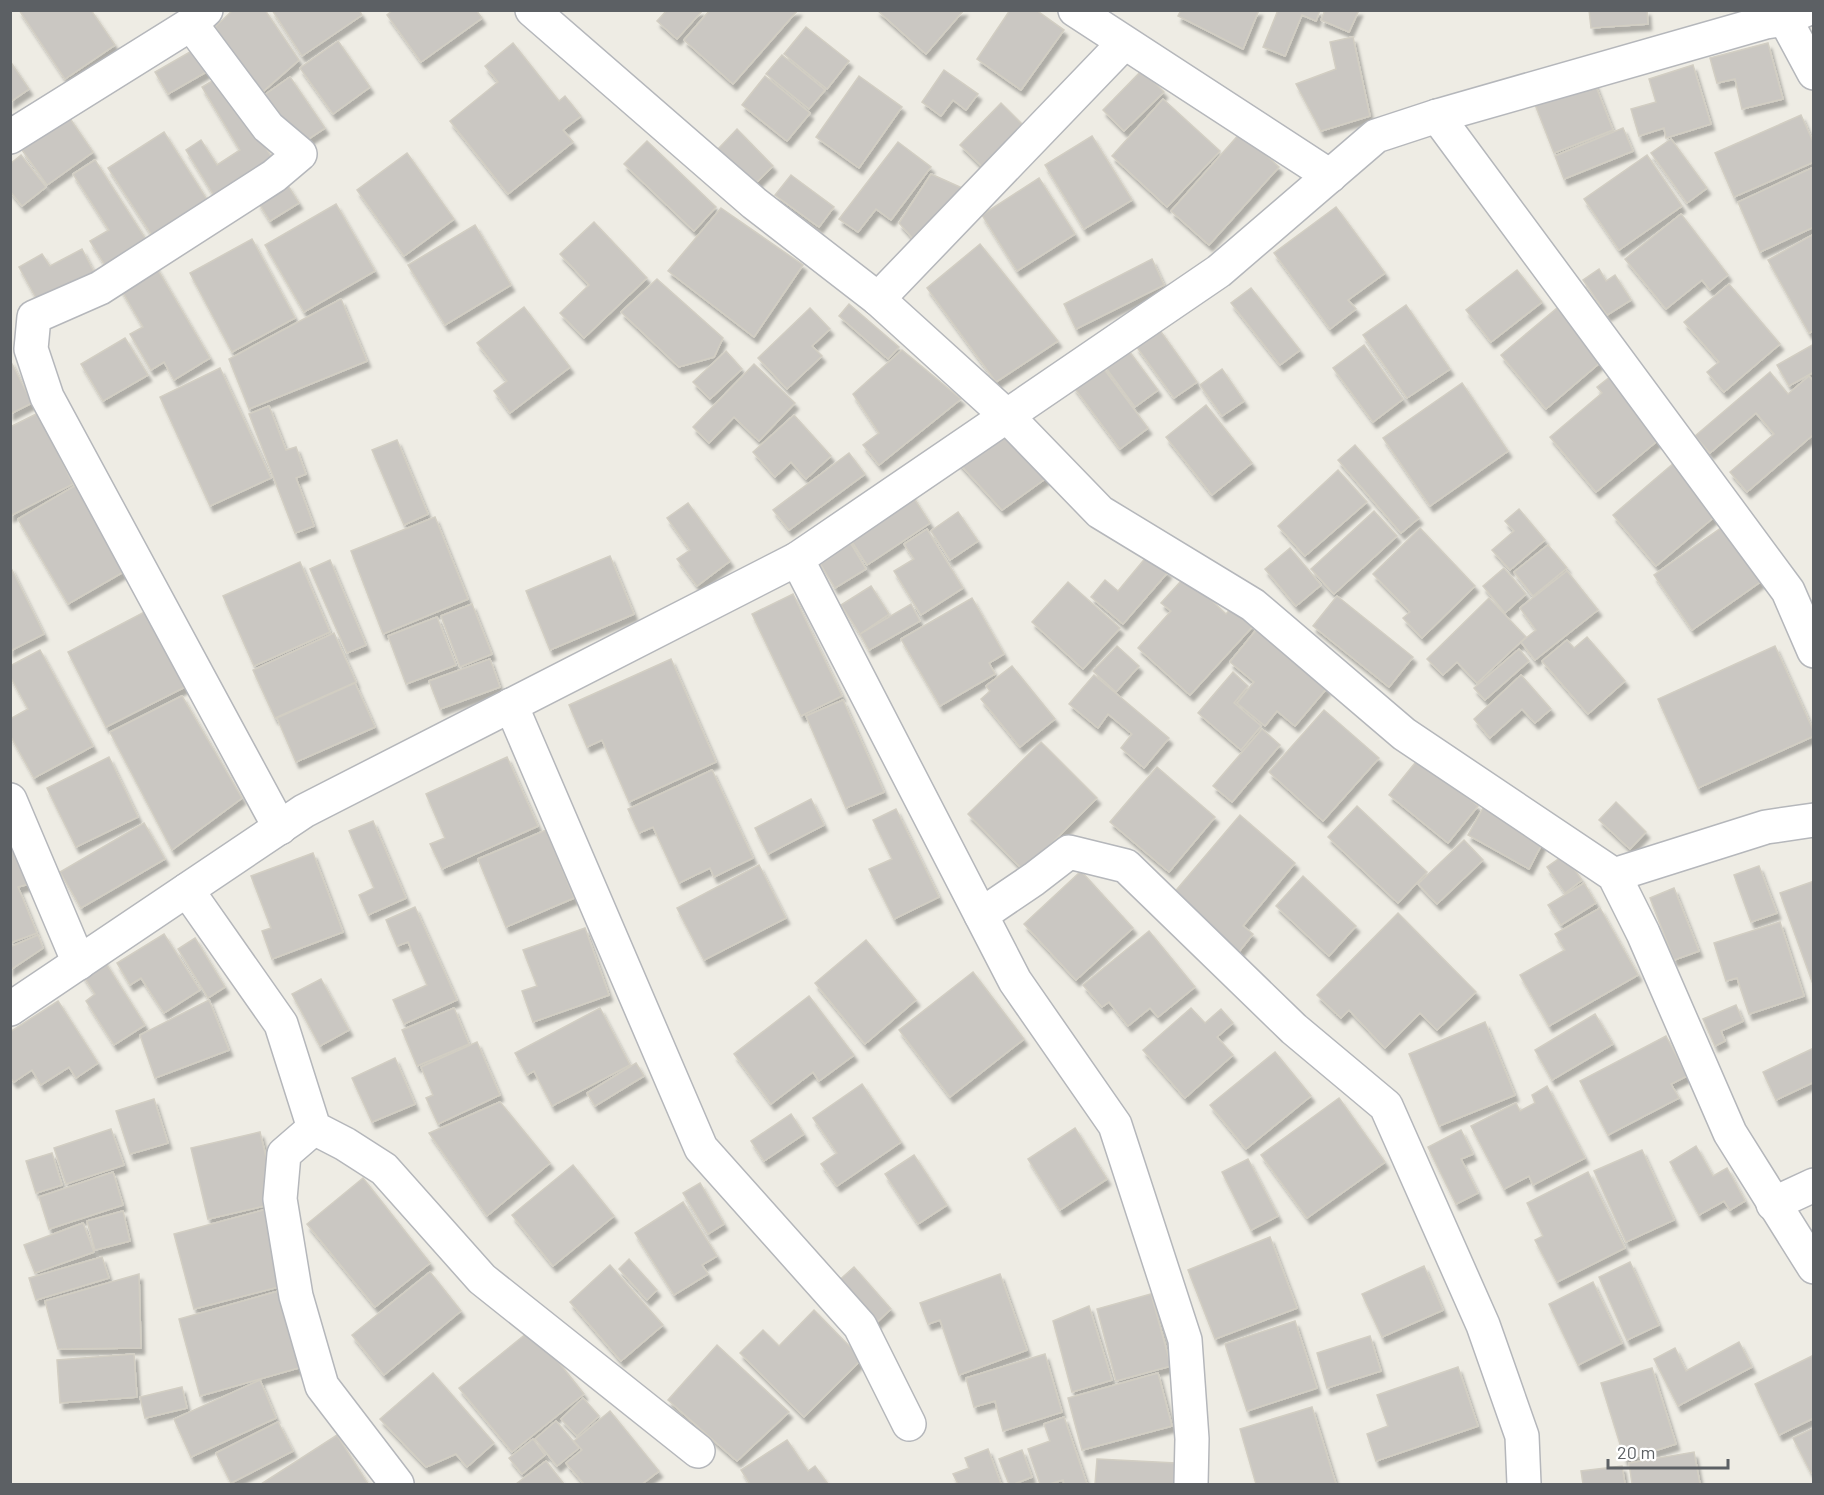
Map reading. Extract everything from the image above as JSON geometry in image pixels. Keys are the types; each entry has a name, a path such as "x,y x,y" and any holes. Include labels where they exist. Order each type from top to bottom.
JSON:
{"street":[{"path":"532,10 754,203 878,299 1007,416 1100,512 1253,605 1404,734 1614,875 1643,933 1730,1133 1814,1267"},
{"path":"1075,10 1330,176"},
{"path":"10,1009 304,811 797,559 1219,271 1376,136 1437,116 1781,16 1814,73"},
{"path":"10,137 199,17 268,127 300,154 274,176 100,288 34,316 31,348 47,398 280,828"},
{"path":"878,299 1124,43"},
{"path":"1437,116 1788,591 1814,651"},
{"path":"797,559 1015,981 1115,1125 1185,1340 1192,1439 1191,1485"},
{"path":"511,705 701,1149 860,1326 909,1425"},
{"path":"10,800 79,963"},
{"path":"1614,875 1766,827 1814,820"},
{"path":"981,915 1069,852 1126,866 1294,1029 1386,1106 1483,1325 1522,1436 1524,1485"},
{"path":"187,890 281,1024 314,1128 345,1144 384,1170 482,1279 698,1451"},
{"path":"314,1128 284,1154 280,1199 296,1296 322,1386 397,1485"},
{"path":"1773,1204 1814,1185"}],"building":[{"path":"19,10 91,10 115,45 65,79"},
{"path":"233,10 265,10 299,60 259,95 215,27"},
{"path":"272,10 359,10 362,15 302,56"},
{"path":"393,10 476,10 482,18 421,62 387,15"},
{"path":"667,10 703,10 677,39 657,21"},
{"path":"710,10 798,10 733,84 684,40"},
{"path":"877,10 964,10 926,54"},
{"path":"1010,10 1036,10 1064,30 1021,90 977,59"},
{"path":"1181,10 1259,10 1243,49 1178,16"},
{"path":"1278,10 1320,10 1316,21 1302,15 1285,56 1263,47"},
{"path":"1325,10 1359,10 1349,32 1321,20"},
{"path":"1589,10 1647,10 1648,24 1591,28"},
{"path":"806,27 849,61 827,89 784,54"},
{"path":"1353,37 1370,116 1321,131 1296,84 1336,69 1330,42"},
{"path":"338,41 370,87 333,114 300,68"},
{"path":"513,43 559,101 565,96 581,116 563,130 573,142 508,194 450,121 498,82 485,66"},
{"path":"1768,43 1783,99 1742,109 1735,79 1717,83 1710,58"},
{"path":"202,45 215,67 168,94 155,72"},
{"path":"782,55 825,90 809,109 766,74"},
{"path":"10,61 29,89 10,102"},
{"path":"1693,65 1711,124 1666,138 1664,128 1639,136 1631,109 1656,102 1649,79"},
{"path":"944,70 978,94 966,110 953,100 941,116 922,102"},
{"path":"1142,70 1164,92 1124,131 1103,110"},
{"path":"222,75 275,163 216,199 186,150 201,140 217,165 240,150 202,87"},
{"path":"765,76 810,113 787,141 742,105"},
{"path":"859,76 902,107 859,168 816,137"},
{"path":"290,77 325,128 298,146 263,96"},
{"path":"1593,79 1613,130 1554,153 1534,102"},
{"path":"1163,99 1220,151 1167,207 1112,156"},
{"path":"1001,103 1030,132 991,175 960,145"},
{"path":"1801,115 1814,144 1814,162 1734,197 1715,153"},
{"path":"69,117 93,152 47,185 22,150"},
{"path":"1623,128 1633,151 1564,179 1555,156"},
{"path":"737,129 773,166 754,185 718,149"},
{"path":"164,132 208,201 153,237 108,168"},
{"path":"1241,132 1279,167 1209,245 1171,211"},
{"path":"1092,136 1132,200 1084,229 1045,165"},
{"path":"1671,139 1707,188 1687,203 1651,153"},
{"path":"647,141 716,207 694,231 624,164"},
{"path":"898,142 931,167 891,220 876,209 858,232 839,219"},
{"path":"407,153 454,219 404,256 357,190"},
{"path":"21,155 46,187 22,206 10,191 10,164"},
{"path":"1647,155 1682,206 1619,250 1584,199"},
{"path":"95,160 147,241 106,267 90,241 109,230 73,174"},
{"path":"1814,167 1814,227 1760,252 1738,202"},
{"path":"931,174 971,192 917,243 899,223"},
{"path":"791,175 834,207 819,227 775,195"},
{"path":"1039,178 1075,234 1017,271 982,215"},
{"path":"287,184 299,203 270,221 258,202"},
{"path":"336,204 375,271 304,312 265,245"},
{"path":"1336,207 1385,273 1348,300 1356,309 1330,329 1274,253"},
{"path":"721,208 803,265 754,337 668,271"},
{"path":"1681,214 1728,275 1710,290 1702,280 1666,309 1625,259"},
{"path":"594,222 647,278 584,338 560,313 589,285 560,254"},
{"path":"475,225 511,285 445,325 408,265"},
{"path":"1814,234 1814,331 1809,333 1768,260"},
{"path":"252,239 295,318 232,352 190,273"},
{"path":"980,244 1058,341 996,382 927,288"},
{"path":"82,249 95,274 40,305 19,267 42,254 50,266"},
{"path":"1152,259 1164,285 1076,329 1064,304"},
{"path":"155,265 210,358 174,380 164,362 151,370 130,334 143,327 119,286"},
{"path":"1599,269 1606,281 1615,275 1631,300 1607,315 1583,280"},
{"path":"1517,270 1542,302 1491,342 1466,310"},
{"path":"657,279 723,338 714,357 679,367 621,312"},
{"path":"1729,284 1780,344 1724,392 1707,372 1719,362 1684,322"},
{"path":"1251,288 1300,350 1280,365 1231,303"},
{"path":"341,299 367,361 249,409 229,359"},
{"path":"849,304 899,347 888,359 839,316"},
{"path":"1406,305 1450,369 1407,398 1363,335"},
{"path":"524,307 570,367 510,413 494,391 507,381 477,343"},
{"path":"810,308 830,329 812,346 822,356 787,389 758,358"},
{"path":"1557,308 1602,361 1546,409 1501,355"},
{"path":"1159,329 1197,382 1174,398 1136,346"},
{"path":"125,338 148,375 103,401 81,364"},
{"path":"1814,344 1814,372 1789,386 1777,365"},
{"path":"1364,345 1403,399 1373,422 1333,368"},
{"path":"1126,347 1158,390 1135,407 1103,364"},
{"path":"902,350 961,399 879,465 863,445 879,433 853,394"},
{"path":"726,351 742,369 710,399 693,382"},
{"path":"10,360 32,403 10,414"},
{"path":"754,364 795,403 759,441 734,417 709,443 693,427"},
{"path":"1101,365 1148,428 1120,449 1073,386"},
{"path":"220,368 271,478 210,506 160,397"},
{"path":"1222,369 1244,401 1222,416 1200,385"},
{"path":"1770,372 1788,394 1809,376 1814,382 1814,434 1747,492 1730,472 1774,434 1756,413 1710,453 1695,436"},
{"path":"1611,376 1662,437 1596,492 1550,437 1602,393 1597,387"},
{"path":"1462,383 1508,451 1430,506 1383,438"},
{"path":"1206,405 1252,463 1212,495 1166,437"},
{"path":"269,406 286,450 296,447 306,474 296,478 314,526 295,533 249,414"},
{"path":"38,413 73,484 10,516 10,427"},
{"path":"794,415 831,456 806,479 791,462 775,477 753,452"},
{"path":"1008,429 1052,474 1002,510 957,461"},
{"path":"397,440 428,514 404,525 372,450"},
{"path":"1355,445 1419,518 1401,533 1338,460"},
{"path":"849,453 865,474 789,530 773,510"},
{"path":"1675,462 1719,513 1656,566 1613,515"},
{"path":"1338,470 1367,502 1305,556 1278,526"},
{"path":"78,484 132,567 68,604 18,519"},
{"path":"910,492 930,523 867,565 847,534"},
{"path":"688,503 730,561 697,586 677,559 690,550 667,518"},
{"path":"1519,509 1545,540 1510,570 1492,550 1514,531 1505,521"},
{"path":"1374,511 1397,536 1334,594 1311,569"},
{"path":"958,512 978,541 950,560 931,531"},
{"path":"435,517 468,599 383,634 351,551"},
{"path":"1725,525 1763,580 1692,630 1654,575"},
{"path":"1420,528 1475,586 1422,638 1403,618 1410,612 1373,574"},
{"path":"927,529 963,588 921,615 894,571 914,559 904,544"},
{"path":"847,537 866,569 835,588 816,557"},
{"path":"1548,545 1567,568 1533,596 1514,572"},
{"path":"1290,548 1321,585 1296,606 1265,569"},
{"path":"610,556 634,614 550,650 526,591"},
{"path":"1147,556 1168,572 1123,624 1091,597 1105,580 1118,591"},
{"path":"330,560 366,645 347,653 310,569"},
{"path":"300,562 330,632 254,666 223,596"},
{"path":"10,566 44,634 10,651"},
{"path":"1504,568 1526,594 1505,613 1483,586"},
{"path":"1191,570 1206,595 1226,614 1232,607 1253,626 1190,695 1138,648 1171,611 1161,603"},
{"path":"1567,571 1598,610 1535,660 1521,642 1536,630 1520,608"},
{"path":"1068,582 1120,628 1083,669 1032,622"},
{"path":"871,586 889,614 860,634 841,605"},
{"path":"793,594 842,696 801,716 752,614"},
{"path":"1337,596 1413,657 1389,687 1313,626"},
{"path":"972,598 1004,654 989,663 995,674 940,706 901,639"},
{"path":"1489,598 1526,637 1477,683 1457,662 1443,675 1427,659"},
{"path":"472,604 492,654 460,667 441,616"},
{"path":"911,604 920,621 869,650 860,634"},
{"path":"152,608 191,684 106,727 68,652"},
{"path":"437,617 456,665 406,684 388,636"},
{"path":"1256,630 1327,688 1295,726 1277,711 1265,726 1237,703 1254,682 1230,662"},
{"path":"334,633 356,682 275,718 253,670"},
{"path":"1587,637 1625,681 1588,714 1542,661 1567,640 1574,648"},
{"path":"1117,646 1139,666 1116,692 1093,671"},
{"path":"1775,646 1814,736 1698,788 1658,699"},
{"path":"1519,649 1529,661 1485,700 1474,688"},
{"path":"40,650 93,746 34,778 10,735 10,719 28,709 10,676 10,666"},
{"path":"490,659 500,687 440,709 429,681"},
{"path":"671,659 716,762 629,802 602,740 587,747 569,705"},
{"path":"1012,666 1055,719 1020,747 981,699 990,691 986,686"},
{"path":"1233,672 1248,686 1234,703 1261,726 1241,750 1198,713"},
{"path":"1094,675 1169,738 1144,768 1121,748 1132,734 1108,714 1098,728 1069,704"},
{"path":"1521,675 1551,709 1535,723 1522,709 1490,738 1474,719"},
{"path":"355,683 375,727 296,762 277,718"},
{"path":"182,696 242,798 172,850 110,732"},
{"path":"843,700 884,792 846,808 806,716"},
{"path":"1324,710 1379,758 1323,821 1269,772"},
{"path":"1262,729 1280,745 1232,802 1213,786"},
{"path":"1041,742 1097,798 1024,871 968,814"},
{"path":"109,757 138,817 76,847 47,788"},
{"path":"507,757 538,826 442,869 430,844 445,838 426,794"},
{"path":"1419,758 1478,806 1448,843 1389,795"},
{"path":"1157,767 1215,817 1169,872 1110,822"},
{"path":"712,770 753,858 714,877 710,868 679,883 653,827 639,833 628,809"},
{"path":"811,799 824,825 768,854 755,828"},
{"path":"1487,801 1547,834 1529,869 1468,835"},
{"path":"1616,802 1646,832 1630,849 1599,820"},
{"path":"1357,806 1427,872 1398,903 1328,837"},
{"path":"896,809 939,897 894,919 869,869 892,859 873,820"},
{"path":"1240,815 1295,863 1243,926 1253,934 1234,958 1167,901"},
{"path":"373,821 406,898 368,915 359,895 374,888 349,831"},
{"path":"144,823 165,859 81,908 60,872"},
{"path":"546,830 574,898 506,927 478,859"},
{"path":"10,839 29,884 18,887 37,933 10,943"},
{"path":"1464,840 1483,860 1437,904 1418,884"},
{"path":"313,853 343,932 272,959 262,931 271,928 251,876"},
{"path":"1564,855 1582,880 1565,893 1547,867"},
{"path":"759,865 786,918 704,960 677,908"},
{"path":"1759,866 1777,913 1751,922 1734,875"},
{"path":"1081,871 1133,928 1076,980 1024,924"},
{"path":"1303,876 1356,926 1329,956 1276,906"},
{"path":"1814,881 1814,987 1780,893"},
{"path":"1584,883 1596,903 1561,925 1548,905"},
{"path":"1674,888 1699,951 1674,960 1650,898"},
{"path":"415,907 457,1000 404,1024 393,1000 427,985 408,942 397,946 386,920"},
{"path":"1600,908 1638,975 1549,1026 1520,975 1565,950 1555,934"},
{"path":"1398,913 1476,992 1437,1030 1420,1013 1385,1048 1349,1010 1341,1018 1317,995"},
{"path":"1780,922 1804,996 1749,1014 1737,978 1726,981 1714,943"},
{"path":"585,928 609,995 533,1022 522,991 537,986 523,950"},
{"path":"1149,931 1195,987 1158,1017 1150,1008 1128,1026 1109,1002 1102,1007 1083,985"},
{"path":"164,934 200,990 164,1013 141,978 130,985 117,963"},
{"path":"38,935 43,948 10,970 10,947"},
{"path":"195,938 225,987 208,998 178,949"},
{"path":"866,940 916,1000 865,1044 815,983"},
{"path":"102,957 145,1025 114,1045 86,1001 95,994 80,971"},
{"path":"973,972 1024,1039 950,1097 899,1030"},
{"path":"321,979 349,1030 320,1046 292,994"},
{"path":"809,996 854,1055 819,1081 813,1072 771,1104 734,1054"},
{"path":"209,1000 229,1050 155,1078 140,1035"},
{"path":"58,1001 98,1063 76,1078 69,1067 41,1085 32,1070 14,1082 10,1077 10,1032"},
{"path":"1736,1005 1743,1021 1721,1031 1725,1041 1715,1046 1703,1019"},
{"path":"454,1008 469,1044 417,1066 402,1030"},
{"path":"600,1008 630,1065 552,1106 534,1071 527,1075 515,1053"},
{"path":"1191,1008 1205,1023 1221,1009 1233,1023 1217,1037 1233,1055 1185,1098 1143,1050"},
{"path":"1595,1014 1613,1044 1552,1080 1535,1050"},
{"path":"1485,1022 1515,1095 1439,1126 1409,1054"},
{"path":"1666,1036 1687,1076 1671,1084 1679,1098 1608,1135 1580,1081"},
{"path":"477,1042 500,1095 438,1124 426,1098 433,1095 421,1067"},
{"path":"1814,1048 1814,1082 1776,1100 1763,1072"},
{"path":"1275,1052 1311,1096 1246,1149 1210,1105"},
{"path":"395,1058 415,1104 372,1122 352,1078"},
{"path":"636,1063 644,1076 595,1106 587,1093"},
{"path":"862,1084 901,1142 837,1186 821,1164 837,1153 813,1118"},
{"path":"1547,1086 1585,1158 1533,1185 1529,1176 1504,1189 1471,1126 1516,1103 1520,1111 1535,1103 1532,1095"},
{"path":"1339,1098 1385,1162 1307,1218 1261,1155"},
{"path":"154,1099 168,1143 130,1154 116,1111"},
{"path":"500,1102 550,1163 487,1216 429,1133"},
{"path":"791,1114 804,1134 764,1161 751,1141"},
{"path":"1075,1128 1107,1179 1060,1210 1028,1159"},
{"path":"111,1129 124,1165 66,1184 54,1148"},
{"path":"1461,1130 1473,1154 1461,1159 1478,1193 1456,1204 1428,1147"},
{"path":"260,1132 277,1203 208,1219 191,1148"},
{"path":"1696,1146 1713,1176 1727,1168 1745,1201 1730,1210 1724,1201 1699,1215 1670,1162"},
{"path":"1642,1150 1674,1220 1626,1242 1594,1171"},
{"path":"52,1153 62,1185 36,1193 26,1161"},
{"path":"914,1155 947,1205 918,1224 885,1174"},
{"path":"1248,1159 1278,1216 1251,1230 1222,1172"},
{"path":"573,1165 614,1216 553,1266 512,1215"},
{"path":"113,1172 123,1205 49,1229 39,1197"},
{"path":"1588,1172 1625,1248 1557,1282 1535,1240 1543,1236 1527,1203"},
{"path":"363,1178 430,1263 375,1307 307,1224"},
{"path":"700,1183 724,1224 708,1234 683,1193"},
{"path":"683,1202 717,1256 702,1265 708,1274 674,1295 635,1233"},
{"path":"271,1208 290,1284 194,1309 174,1234"},
{"path":"123,1211 130,1241 95,1250 87,1221"},
{"path":"83,1223 94,1252 35,1273 24,1245"},
{"path":"1270,1237 1297,1308 1215,1339 1188,1270"},
{"path":"102,1257 109,1278 36,1300 29,1278"},
{"path":"629,1259 657,1290 647,1300 619,1269"},
{"path":"1630,1262 1659,1325 1627,1340 1599,1277"},
{"path":"610,1265 663,1325 621,1361 570,1302"},
{"path":"1424,1266 1443,1310 1382,1337 1362,1294"},
{"path":"854,1267 891,1309 874,1325 836,1283"},
{"path":"430,1272 461,1311 384,1375 352,1335"},
{"path":"139,1274 141,1348 58,1349 45,1301"},
{"path":"1000,1274 1027,1350 959,1375 940,1320 928,1324 920,1303"},
{"path":"1593,1282 1622,1343 1578,1365 1549,1304"},
{"path":"282,1290 302,1367 200,1396 179,1319"},
{"path":"1151,1294 1171,1366 1116,1381 1097,1309"},
{"path":"1089,1306 1112,1380 1072,1392 1053,1321"},
{"path":"814,1310 862,1359 804,1417 740,1353 763,1330 779,1346"},
{"path":"1295,1321 1317,1388 1247,1411 1225,1344"},
{"path":"532,1329 584,1394 512,1452 459,1388"},
{"path":"1370,1336 1381,1371 1327,1388 1317,1353"},
{"path":"1739,1342 1752,1367 1678,1406 1654,1359 1675,1348 1686,1371"},
{"path":"717,1345 789,1412 737,1461 668,1400"},
{"path":"134,1354 137,1397 60,1403 57,1360"},
{"path":"1045,1354 1062,1412 1003,1431 995,1401 974,1407 966,1378"},
{"path":"1814,1355 1814,1418 1779,1435 1755,1384"},
{"path":"1458,1367 1478,1426 1376,1461 1367,1434 1388,1426 1377,1395"},
{"path":"1652,1368 1676,1444 1625,1460 1601,1383"},
{"path":"433,1373 494,1443 467,1467 456,1454 426,1467 380,1419"},
{"path":"1158,1373 1172,1426 1082,1450 1068,1398"},
{"path":"260,1380 276,1418 191,1457 174,1419"},
{"path":"182,1387 187,1408 145,1418 140,1397"},
{"path":"583,1398 599,1416 577,1436 561,1419"},
{"path":"1312,1407 1336,1484 1256,1484 1240,1429"},
{"path":"610,1411 659,1471 642,1484 584,1484 566,1463 582,1450 574,1441"},
{"path":"1064,1417 1087,1484 1064,1484 1063,1480 1040,1484 1028,1449 1050,1441 1044,1424"},
{"path":"556,1421 579,1448 557,1466 535,1439"},
{"path":"278,1422 293,1451 231,1483 216,1453"},
{"path":"1814,1428 1814,1472 1811,1473 1793,1438"},
{"path":"337,1435 368,1484 261,1484"},
{"path":"533,1439 545,1455 522,1474 509,1458"},
{"path":"787,1440 808,1471 815,1466 828,1484 750,1484 741,1470"},
{"path":"988,1449 1001,1484 958,1484 953,1474 969,1468 965,1458"},
{"path":"1022,1450 1032,1477 1009,1484 999,1459"},
{"path":"1694,1452 1700,1484 1632,1484 1629,1463"},
{"path":"1097,1459 1176,1463 1175,1484 1095,1484"},
{"path":"546,1461 564,1484 516,1484"},
{"path":"1622,1466 1625,1484 1583,1484 1581,1471"}]}
